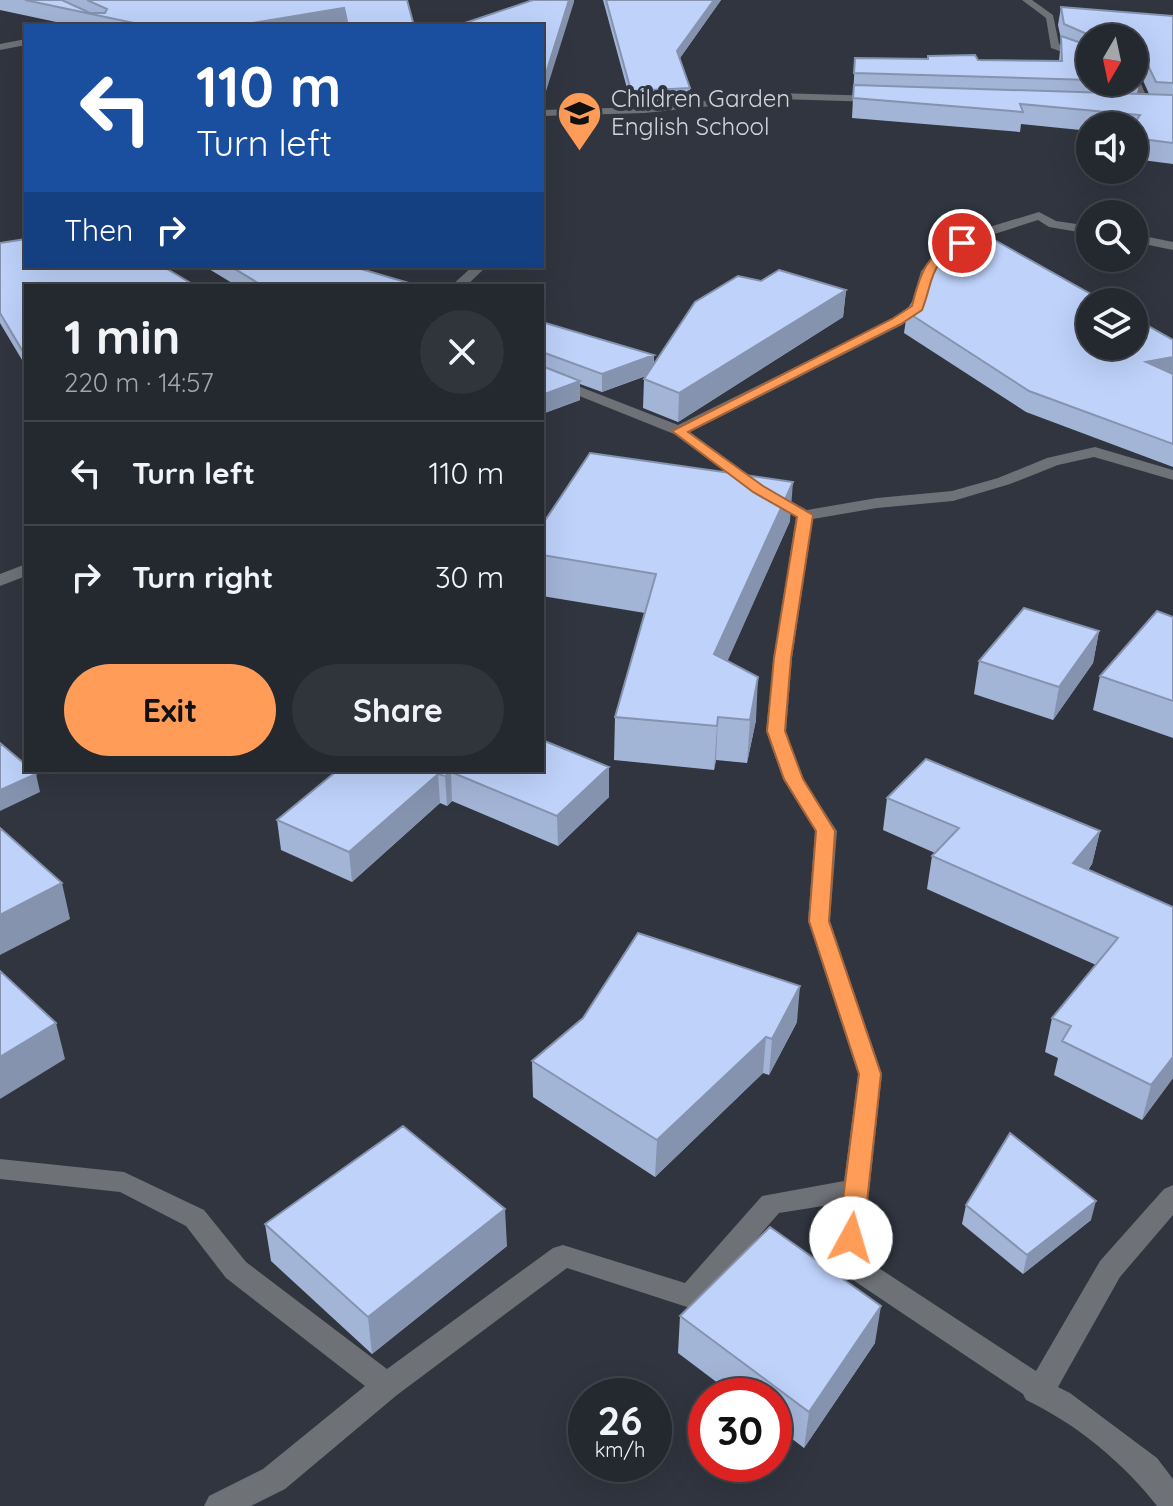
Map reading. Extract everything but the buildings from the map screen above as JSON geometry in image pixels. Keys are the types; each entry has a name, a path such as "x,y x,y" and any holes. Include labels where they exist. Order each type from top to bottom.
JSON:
{"street":[{"path":"1026,0 1050,17 1054,46 1076,54"},
{"path":"0,47 24,42"},
{"path":"544,113 645,110 778,96 886,100"},
{"path":"1133,107 1154,108 1146,96"},
{"path":"679,431 907,315 917,307 925,273 945,251 978,236 1039,216 1053,224 1076,228"},
{"path":"1148,241 1173,246"},
{"path":"460,284 479,268"},
{"path":"544,377 679,431 758,489 805,515 877,503 953,496 1004,481 1053,461 1095,452 1173,475"},
{"path":"805,515 783,658 776,731 793,779 826,831 819,921 870,1074 848,1262 1041,1390"},
{"path":"0,581 24,570"},
{"path":"0,1169 124,1182 195,1218 236,1270 387,1386"},
{"path":"220,1506 274,1479 387,1386 563,1256 690,1296 771,1204 856,1190"},
{"path":"1173,1196 1110,1269 1041,1390 1036,1391 1060,1402 1146,1468 1173,1503"}],"place":[{"name":"Children Garden English School","path":"580,152"}],"route":[{"path":"851,1238 870,1074 819,921 826,831 793,779 776,731 783,658 805,515 758,489 679,431 897,322 917,307 925,273 945,251 962,243"}]}
